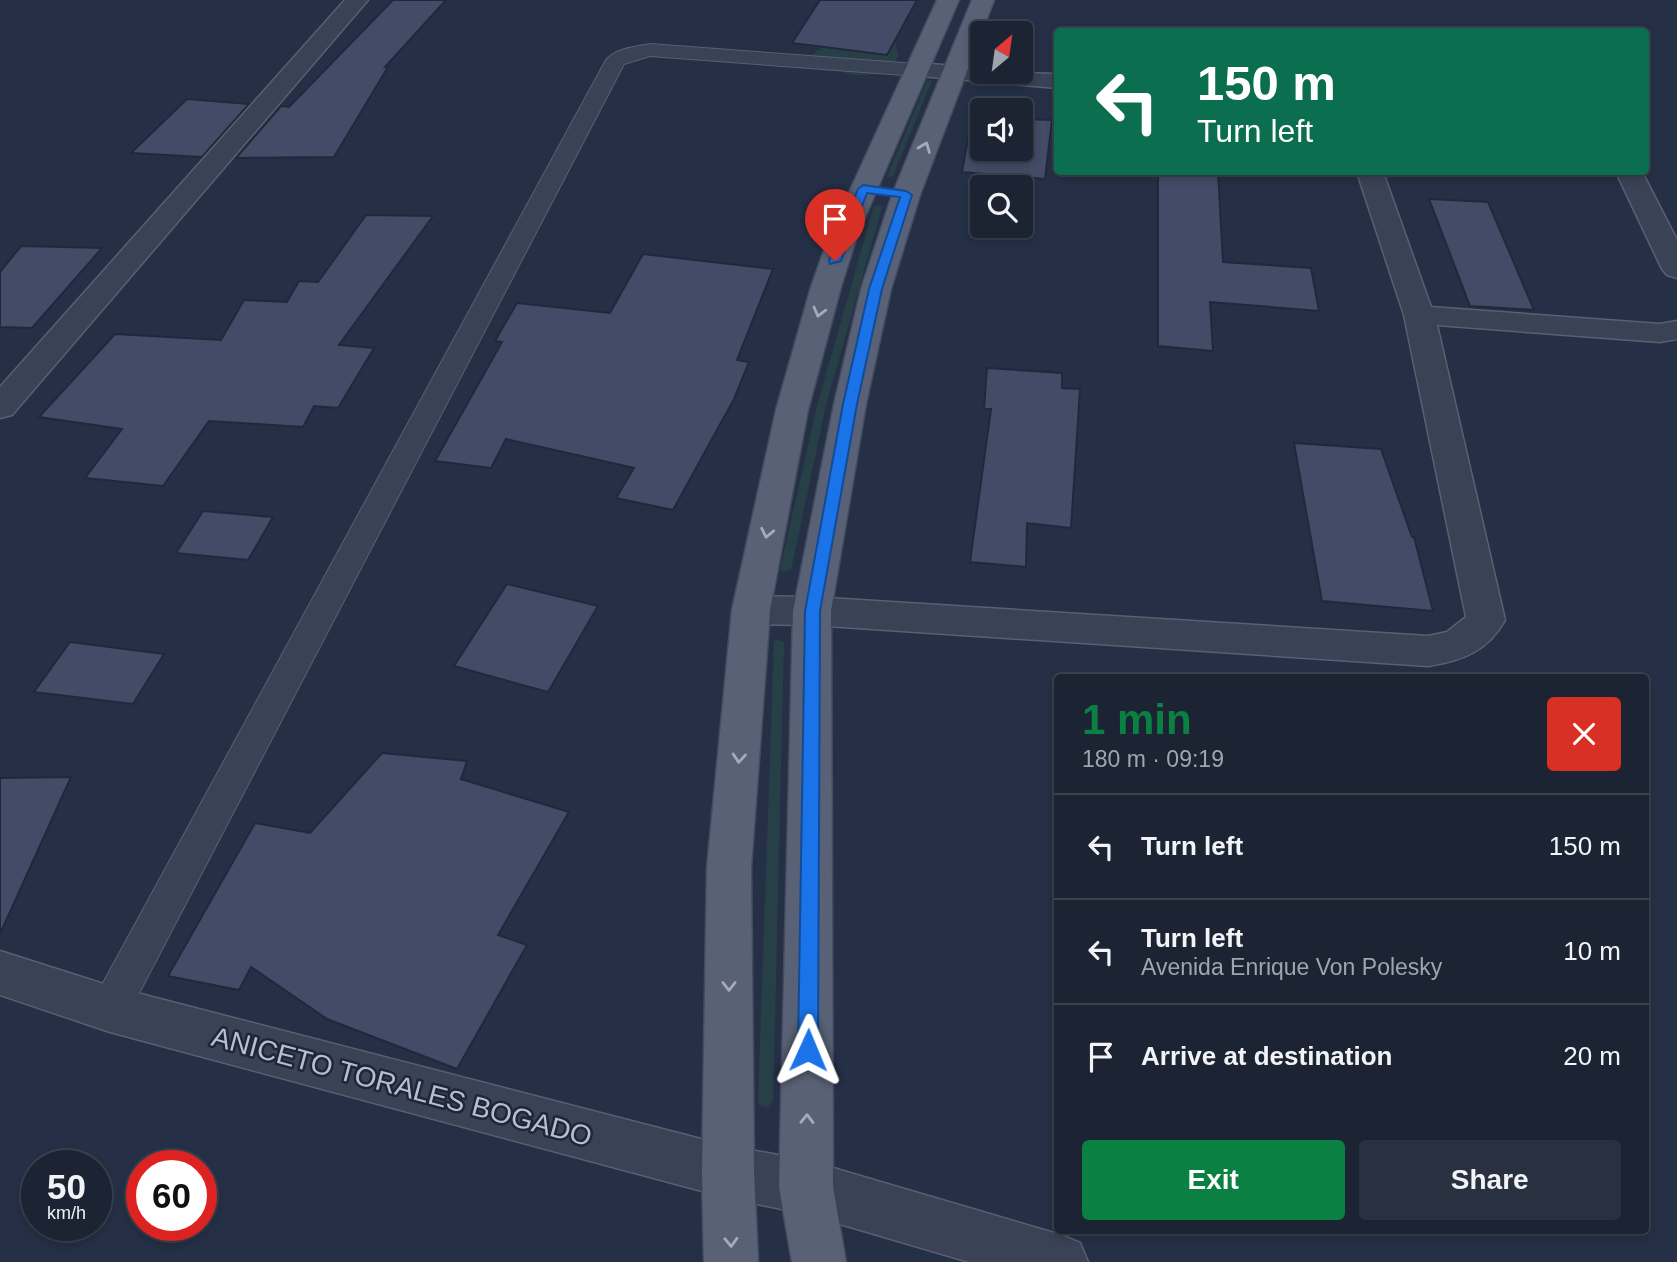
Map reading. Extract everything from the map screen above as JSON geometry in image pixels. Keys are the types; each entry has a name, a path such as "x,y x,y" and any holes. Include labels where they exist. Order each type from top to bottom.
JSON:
{"main road":[{"path":"731,1262 728,1172 729,868 751,610 792,410 826,287 863,189 948,0"},
{"path":"819,1262 806,1187 813,611 850,404 876,289 906,195 983,0"},
{"path":"863,189 906,195"}],"street":[{"path":"0,407 356,0"},
{"path":"917,70 1054,81"},
{"path":"751,610 813,611 1428,651 1455,647 1471,638 1486,620 1419,315 1371,175"},
{"path":"1630,175 1677,269"},
{"path":"1419,315 1660,333 1677,330"},
{"name":"ANICETO TORALES BOGADO","path":"0,973 110,1009 728,1172 806,1187 1061,1262"}],"lane":[{"path":"110,1009 616,60 650,50 917,70"}],"green space":[{"path":"823,0 880,38 895,42 898,56 892,68 868,75 849,74 810,56 821,48 794,44"},
{"path":"932,80 893,176 887,177 927,81"},
{"path":"874,206 882,207 826,405 791,570 783,572 780,569 818,402"},
{"path":"776,639 784,642 773,1101 768,1107 762,1107 758,1102"}],"building":[{"path":"393,0 446,0 385,67 388,67 334,157 236,158 281,106 289,107"},
{"path":"820,0 917,0 887,55 792,43"},
{"path":"187,99 249,104 202,157 131,153"},
{"path":"1033,119 1052,120 1045,179 1033,178 1033,175 962,172 970,127 970,161 1033,161"},
{"path":"1158,175 1218,175 1223,262 1311,268 1319,311 1210,302 1213,351 1158,346"},
{"path":"1429,199 1488,202 1534,310 1470,306"},
{"path":"366,215 433,216 339,345 374,348 338,408 314,406 303,427 209,421 163,486 85,478 122,429 39,417 115,334 221,340 244,300 287,302 299,281 318,282"},
{"path":"21,246 102,248 32,328 0,327 0,272"},
{"path":"643,254 773,269 737,360 749,362 734,399 673,510 616,498 634,468 506,439 491,468 435,461 502,342 495,341 517,303 610,313"},
{"path":"987,368 1062,373 1062,388 1080,389 1071,528 1027,523 1026,567 970,562 991,409 984,409"},
{"path":"1294,443 1381,449 1414,537 1433,611 1322,601"},
{"path":"203,511 273,517 248,560 176,553"},
{"path":"507,584 598,606 548,692 454,666"},
{"path":"70,642 164,654 133,704 34,692"},
{"path":"382,753 467,761 461,779 569,812 498,935 527,945 457,1069 327,1019 251,967 239,990 168,976 255,823 310,833"},
{"path":"71,777 0,934 0,778"}],"route":[{"path":"808,1050 813,611 850,404 876,289 906,195 863,189 835,261"}]}
